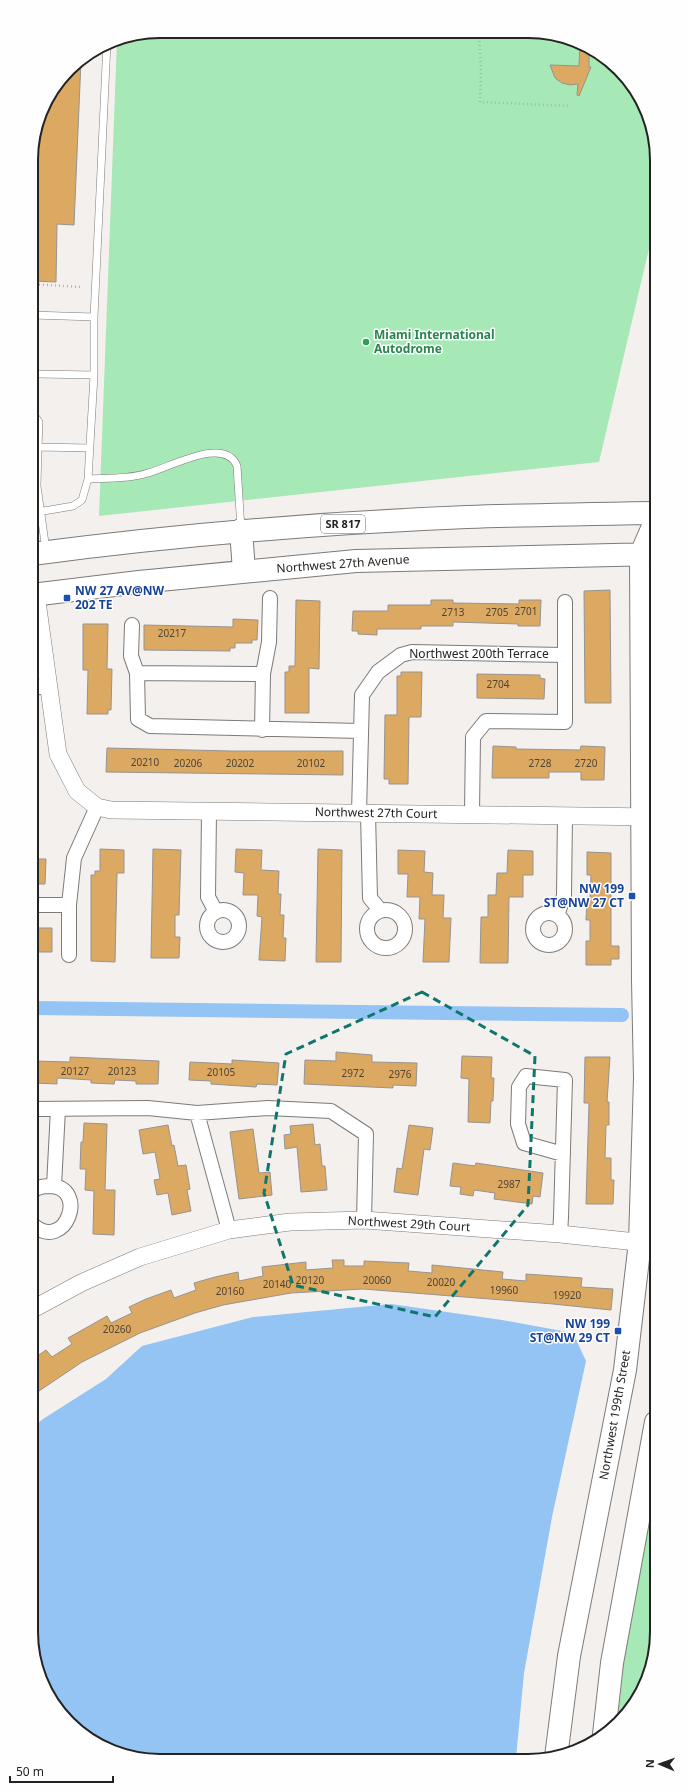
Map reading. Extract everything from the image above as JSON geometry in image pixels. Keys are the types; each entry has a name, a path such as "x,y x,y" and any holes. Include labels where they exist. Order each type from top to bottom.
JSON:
{"main road":[{"name":"SR 817","path":"39,553 148,539 241,530 467,517 650,513"},
{"path":"241,530 244,571"},
{"name":"Northwest 27th Avenue","path":"38,595 244,571 356,561 648,554"},
{"name":"Northwest 199th Street","path":"557,1751 569,1656 625,1370 648,1243 645,1078 649,816 648,554"},
{"path":"605,1727 612,1663 650,1455"}],"street":[{"path":"262,730 263,674 269,642 270,598"},
{"path":"472,814 473,737 486,721 565,722 565,602"},
{"path":"132,625 131,656 137,673 138,719 150,726 262,730 361,731"},
{"name":"Northwest 200th Terrace","path":"380,910 370,898 363,813 361,731 362,695 378,672 401,655 412,652 565,654"},
{"path":"38,656 40,687 58,754 77,791 97,806 74,858 69,905 69,955"},
{"path":"137,673 263,674"},
{"name":"Northwest 27th Court","path":"97,806 111,810 649,816"},
{"path":"209,811 208,897 216,912"},
{"path":"557,915 564,896 565,815"},
{"path":"38,905 69,905"},
{"path":"560,1234 563,1154 565,1080 526,1076 519,1087 518,1124 524,1143 563,1154"},
{"path":"38,1108 148,1108 197,1113 268,1108 331,1111 366,1134 364,1220"},
{"path":"54,1186 58,1109"},
{"path":"197,1113 229,1230"},
{"path":"38,1189 44,1186 54,1186 62,1190 68,1197 71,1207 70,1216 65,1224 57,1230 47,1232 38,1229"},
{"name":"Northwest 29th Court","path":"38,1307 81,1283 140,1257 229,1230 290,1222 364,1220 560,1234 648,1243"}],"lane":[{"path":"38,512 73,506 82,500 88,479 94,375 94,318 107,50"},
{"path":"38,315 94,318"},
{"path":"38,374 94,375"},
{"path":"38,421 38,447 90,448"},
{"path":"88,479 139,476 205,454 214,453 226,455 235,460 237,466 241,530"},
{"path":"38,501 41,512 39,553"}],"path":[{"path":"479,38 481,69 480,102 571,106"},
{"path":"38,284 81,286"}],"highlighted area":[{"path":"422,992 535,1056 528,1205 435,1317 293,1285 264,1193 286,1054"}],"green space":[{"name":"Miami International Autodrome","path":"152,38 536,38 559,42 589,54 602,63 625,86 634,99 644,121 648,137 650,152 650,244 599,462 99,516 117,46 137,40"},
{"path":"650,1502 650,1640 648,1655 641,1678 634,1693 616,1716 630,1607"}],"water":[{"path":"391,1304 502,1320 573,1333 586,1361 552,1517 524,1673 516,1754 152,1754 121,1748 99,1738 74,1718 59,1700 44,1671 38,1640 38,1423 106,1379 142,1346 253,1317"}],"building":[{"path":"580,50 589,54 589,67 591,67 579,96 577,95 578,84 570,85 562,83 555,78 550,65 579,66"},
{"path":"81,67 74,225 57,224 56,282 38,281 38,152 42,129 54,99 63,86"},
{"path":"610,590 611,703 585,703 584,591"},
{"path":"296,600 320,601 319,669 309,668 309,713 285,713 285,672 289,672 289,666 295,666"},
{"path":"431,600 453,600 453,603 519,604 519,600 541,600 540,626 453,622 453,626 421,626 421,629 377,629 377,635 358,634 358,631 352,631 353,611 388,611 388,605 431,605"},
{"path":"233,619 258,620 257,640 252,640 252,643 235,643 235,648 230,648 230,651 144,650 144,625 233,627"},
{"path":"83,624 108,624 107,669 112,669 111,710 108,710 108,714 87,714 88,670 83,670"},
{"path":"401,672 422,672 421,717 409,717 408,784 389,784 389,779 384,779 385,715 397,715 397,676 401,676"},
{"path":"477,674 540,675 540,678 545,679 544,699 477,698"},
{"path":"493,746 516,747 516,749 580,750 581,746 605,747 604,780 581,780 581,772 549,772 549,778 492,778"},
{"path":"107,748 231,751 343,751 343,775 106,772"},
{"path":"100,849 124,850 124,873 117,873 115,962 91,961 91,875 95,875 95,871 100,871"},
{"path":"153,849 181,850 179,915 175,915 175,937 180,937 179,958 151,958"},
{"path":"236,849 262,850 261,870 279,871 278,894 281,894 280,915 284,915 283,938 286,938 285,961 259,960 262,917 257,916 258,895 243,895 244,873 235,872"},
{"path":"318,849 342,850 341,962 316,962"},
{"path":"398,850 425,851 424,872 433,873 432,895 444,895 443,918 451,918 449,962 423,962 425,919 419,919 420,897 407,897 408,874 398,874"},
{"path":"508,850 533,851 533,875 523,875 523,897 509,897 508,963 480,963 481,917 488,917 488,895 496,895 497,873 507,873"},
{"path":"587,852 611,853 611,946 619,946 619,959 611,959 611,965 586,965 586,941 590,941 590,920 586,920 587,897 590,897 591,875 587,875"},
{"path":"38,859 46,859 45,884 38,884"},
{"path":"38,928 52,928 52,952 38,952"},
{"path":"336,1052 372,1055 372,1062 417,1063 416,1086 393,1085 393,1088 304,1084 305,1060 336,1061"},
{"path":"462,1056 492,1057 491,1078 494,1078 490,1123 468,1122 469,1079 461,1078"},
{"path":"70,1057 159,1061 158,1084 136,1084 136,1081 115,1080 114,1084 91,1083 91,1080 57,1078 57,1084 38,1083 38,1061 70,1062"},
{"path":"585,1057 610,1057 607,1102 609,1102 609,1125 606,1125 605,1158 611,1158 611,1180 614,1180 613,1204 586,1204 589,1103 584,1103"},
{"path":"232,1060 279,1063 277,1085 257,1084 256,1087 211,1084 211,1081 189,1080 190,1062 232,1064"},
{"path":"84,1123 107,1124 105,1190 115,1190 114,1235 93,1234 94,1191 85,1190 86,1169 80,1169 81,1142 83,1142"},
{"path":"313,1124 315,1145 320,1144 322,1166 325,1166 327,1190 301,1192 297,1147 285,1149 284,1135 291,1134 290,1126"},
{"path":"168,1125 178,1166 186,1165 190,1189 187,1190 191,1211 172,1215 168,1193 157,1195 154,1180 160,1179 155,1152 143,1154 139,1130"},
{"path":"409,1125 433,1128 430,1150 424,1149 418,1195 394,1192 397,1168 402,1169"},
{"path":"253,1129 259,1173 270,1172 272,1195 239,1199 230,1132"},
{"path":"453,1163 475,1166 476,1163 543,1173 540,1197 533,1196 532,1204 494,1199 495,1193 474,1190 473,1196 460,1194 461,1187 450,1186"},
{"path":"332,1260 344,1260 344,1266 364,1266 364,1261 409,1263 408,1271 432,1273 432,1265 503,1272 502,1279 526,1281 526,1274 582,1278 581,1287 613,1289 611,1310 363,1289 291,1293 223,1305 195,1313 140,1333 82,1362 38,1392 38,1356 46,1350 52,1357 72,1344 68,1338 107,1316 111,1323 132,1313 129,1307 146,1299 171,1290 174,1298 196,1290 194,1283 238,1272 239,1281 263,1276 262,1267 306,1262 306,1270 333,1268"}],"waterway":[{"path":"38,1008 622,1015"}],"place":[{"name":"Miami International Autodrome","path":"366,342"},
{"name":"NW 27 AV@NW 202 TE","path":"67,598"},
{"name":"NW 199 ST@NW 27 CT","path":"632,896"},
{"name":"NW 199 ST@NW 29 CT","path":"618,1331"}]}
